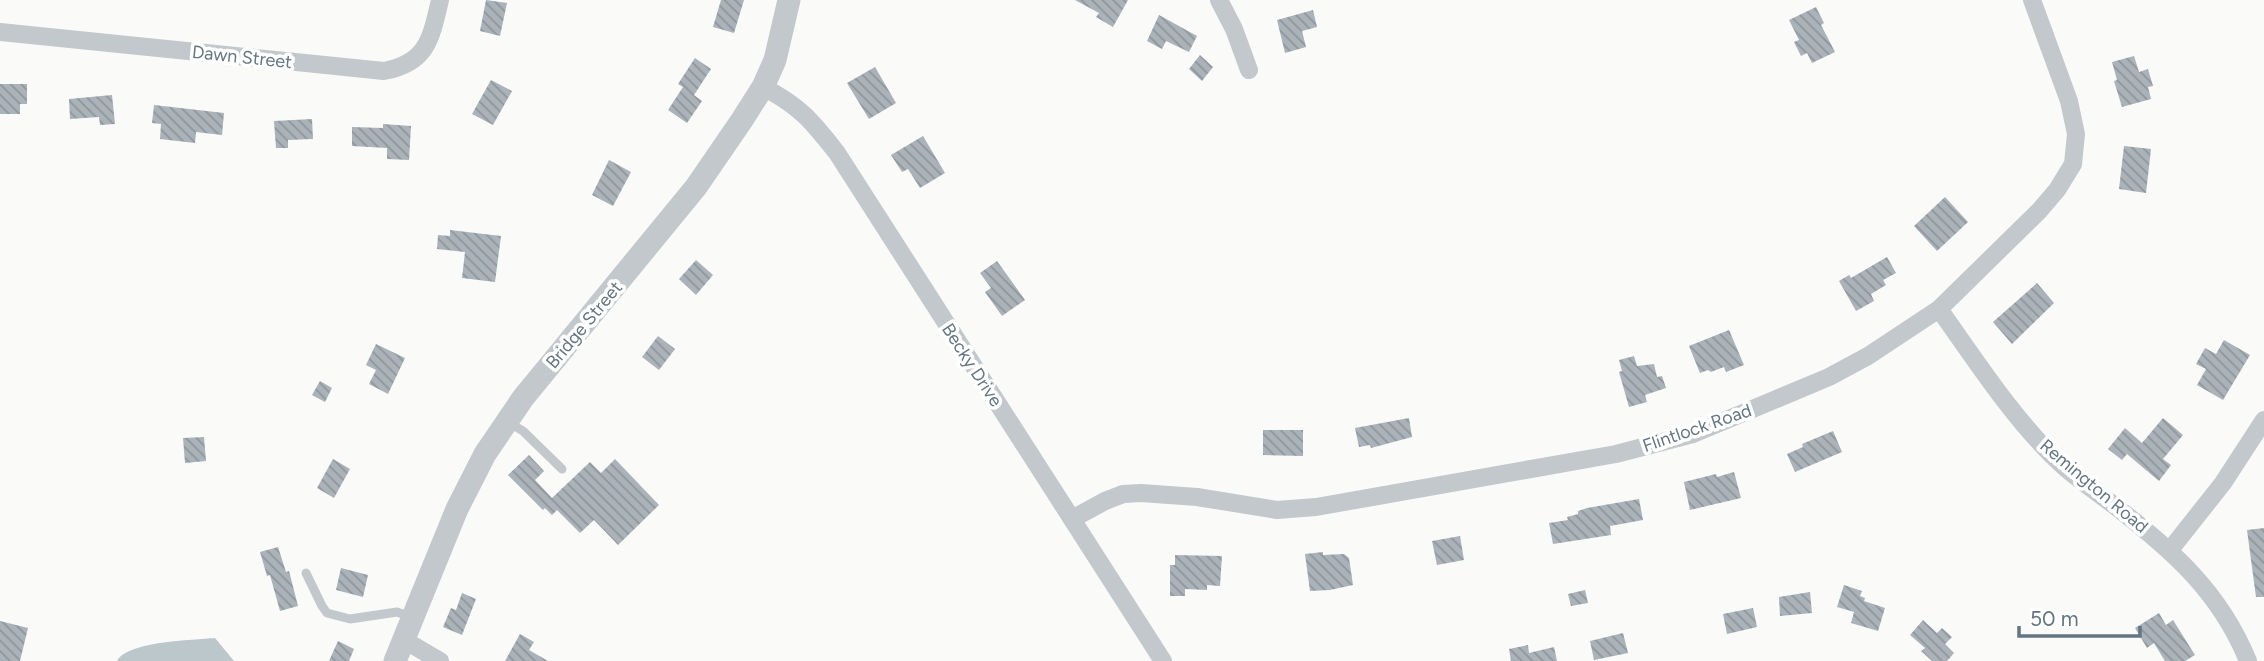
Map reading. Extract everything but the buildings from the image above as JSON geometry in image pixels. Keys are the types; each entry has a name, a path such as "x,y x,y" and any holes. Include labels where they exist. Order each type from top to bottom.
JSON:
{"street":[{"name":"Dawn Street","path":"0,32 384,71 404,68 420,57 429,40 440,0"},
{"name":"Bridge Street","path":"399,650 474,472 506,421 696,187 763,87 782,39 789,0"},
{"path":"1219,0 1234,29 1249,70"},
{"name":"Flintlock Road","path":"1072,519 1105,500 1123,494 1197,497 1277,510 1316,507 1549,467 1655,445 1733,418 1829,377 1868,356 1939,309 2039,211 2057,190 2073,163 2076,134 2069,101 2032,0"},
{"name":"Becky Drive","path":"763,87 800,109 814,122 837,153 1163,661"},
{"name":"Remington Road","path":"1939,309 2014,412 2040,443 2063,466 2170,550 2213,596 2234,630 2248,661"},
{"path":"2170,550 2223,483 2264,419"},
{"path":"399,650 440,661"}],"lane":[{"path":"506,421 523,431 562,469"},
{"path":"306,573 327,613 350,619 397,612 412,617"}],"shaded area":[{"path":"215,638 234,661 117,661 123,654 147,645"}]}
